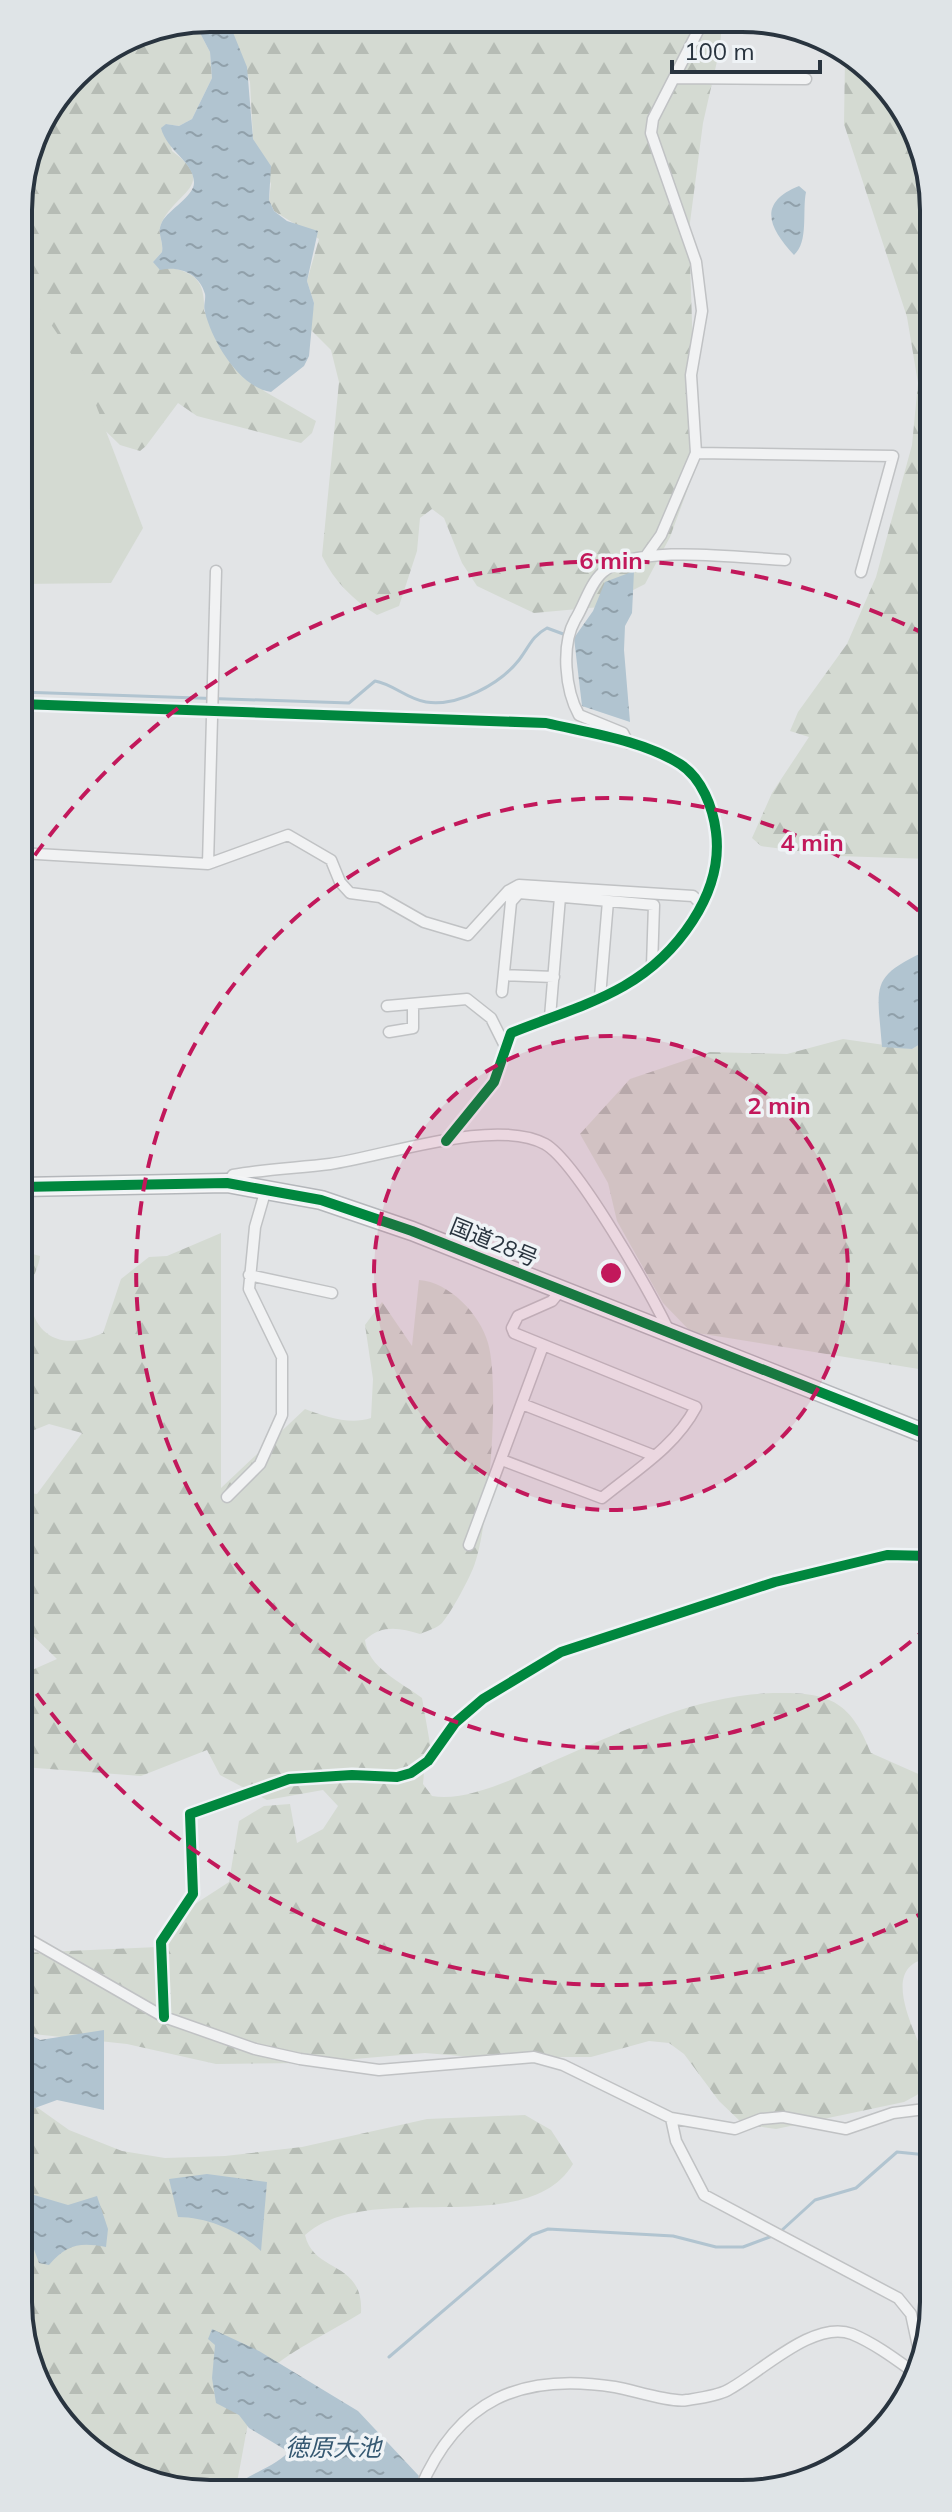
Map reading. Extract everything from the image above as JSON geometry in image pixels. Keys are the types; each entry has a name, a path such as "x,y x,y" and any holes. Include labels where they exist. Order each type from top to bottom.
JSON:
{"highway":[{"name":"国道28号","path":"32,1187 227,1183 321,1200 375,1217 920,1432"}],"street":[{"path":"646,556 661,535 696,453 691,375 702,311 696,262 651,133 653,119 698,32"},
{"path":"675,78 806,79"},
{"path":"696,453 893,456 861,572"},
{"path":"628,743 623,733 579,715 570,688 567,636 599,575 619,563 646,556 785,560"},
{"path":"208,864 216,571"},
{"path":"32,704 211,707 546,723 628,743 684,766 711,806 717,841 714,872 702,905 678,939 652,966 624,986 511,1033 494,1082 446,1141"},
{"path":"32,854 208,864 288,835 331,860 340,882 350,893 380,897 424,922 468,935 508,891 519,885 693,896 702,905"},
{"path":"502,992 511,902 519,893 654,905 652,966"},
{"path":"550,1017 560,897"},
{"path":"600,997 608,901"},
{"path":"504,975 554,977"},
{"path":"387,1006 467,999 491,1018 506,1048"},
{"path":"389,1032 413,1028 413,1004"},
{"path":"227,1183 233,1175 331,1164 446,1141 508,1133 547,1145 585,1187 652,1296 669,1331"},
{"path":"227,1497 260,1464 282,1415 282,1357 249,1289 255,1227 266,1189"},
{"path":"249,1275 332,1293"},
{"path":"502,1460 602,1498 683,1431 696,1407 514,1333 512,1328 518,1316 552,1301 561,1290"},
{"path":"469,1545 543,1346"},
{"path":"522,1404 655,1456"},
{"path":"164,2017 161,1942 193,1894 190,1814 289,1779 352,1775 397,1777 411,1773 428,1761 455,1723 483,1699 561,1652 775,1582 887,1555 920,1556"},
{"path":"32,1941 164,2017 255,2049 358,2068 407,2070 488,2059 547,2059 671,2118 735,2129 761,2119 783,2117 846,2129 893,2113 920,2110"},
{"path":"671,2118 676,2141 704,2195 898,2298 911,2314 916,2337"},
{"path":"424,2480 435,2453 451,2434 481,2406 516,2389 602,2385 683,2401 725,2391 812,2336 830,2332 849,2333 907,2368"}],"green space":[{"path":"232,32 721,32 703,123 689,230 693,352 691,480 670,537 645,584 600,607 534,613 477,586 462,563 444,518 432,509 420,518 417,551 399,606 377,615 338,582 322,556 339,382 331,350 310,329 314,303 307,281 319,239 274,211 269,200 271,184 253,139 250,82"},
{"path":"200,33 210,52 212,78 192,119 179,126 166,124 172,151 192,172 193,180 162,222 162,252 153,262 183,271 197,280 204,297 204,311 264,391 316,421 312,433 301,443 197,416 178,403 140,451 120,445 32,360 34,191 38,164 46,142 62,111 84,84 131,50 175,35"},
{"path":"845,65 868,84 896,121 914,164 918,186 920,859 837,856 761,846 752,838 772,793 809,737 790,731 798,712 847,644 876,577 912,445 918,383 907,317 844,124"},
{"path":"32,297 83,371 143,528 111,583 32,584"},
{"path":"843,1039 912,1049 920,1044 920,1369 691,1332 663,1303 617,1221 608,1183 580,1134 630,1079 710,1052 787,1054"},
{"path":"221,1233 221,1488 305,1409 346,1420 371,1418 373,1379 365,1325 382,1302 412,1346 419,1280 441,1287 462,1301 484,1332 491,1363 493,1420 485,1517 473,1569 440,1625 420,1634 385,1629 365,1640 372,1659 422,1698 433,1761 424,1772 423,1784 432,1796 464,1795 500,1784 666,1714 719,1700 773,1693 809,1694 835,1703 855,1721 871,1753 920,1775 920,1962 905,1973 903,1987 910,2022 920,2046 920,2091 917,2095 904,2102 776,2129 743,2124 719,2101 684,2054 669,2043 649,2041 591,2057 473,2057 425,2053 307,2063 216,2064 127,2044 32,2034 32,1953 158,1947 192,1906 229,1882 239,1821 264,1806 290,1804 297,1843 323,1829 338,1806 323,1790 267,1800 220,1775 207,1750 141,1776 32,1768 32,1670 57,1659 32,1635 32,1493 37,1494 82,1433 49,1424 32,1431 32,1309 38,1324 55,1338 77,1340 103,1333 121,1279 149,1257 167,1256"},
{"path":"32,1254 40,1256 32,1281"},
{"path":"32,2104 69,2130 122,2151 165,2158 225,2156 302,2147 427,2119 525,2115 551,2130 573,2164 551,2187 520,2200 485,2205 368,2210 333,2218 305,2235 318,2256 355,2284 360,2296 361,2313 271,2369 258,2385 237,2480 198,2480 175,2477 131,2462 101,2443 69,2411 46,2370 34,2326"}],"water":[{"path":"233,32 247,67 253,139 271,166 269,200 274,211 287,221 318,231 307,281 314,303 309,356 304,366 271,392 248,381 221,349 204,310 205,294 199,281 181,270 160,270 153,262 162,252 162,222 193,187 193,175 161,128 166,124 179,126 192,119 212,78 210,52 200,33"},
{"path":"799,186 806,192 804,226 802,242 794,255 778,235 771,217 777,200"},
{"path":"634,571 632,613 625,626 624,650 630,722 582,706 574,638 593,611 605,582"},
{"path":"920,954 920,1044 912,1049 882,1047 881,984 896,967"},
{"path":"104,2030 104,2110 57,2100 32,2109 32,2036 40,2040"},
{"path":"207,2174 267,2182 261,2251 222,2226 178,2217 169,2179"},
{"path":"32,2194 68,2205 97,2196 108,2229 106,2247 74,2246 49,2265 39,2263 32,2244"},
{"name":"徳原大池","path":"212,2329 259,2351 358,2411 419,2476 417,2480 244,2480 289,2452 249,2428 239,2415 216,2403 212,2378 215,2345 208,2339"}],"waterway":[{"path":"32,692 349,703 375,681 419,700 438,703 464,697 490,685 511,669 534,638 547,628 574,638"},
{"path":"781,2231 815,2200 856,2188 897,2152 920,2154"},
{"path":"389,2357 532,2235 548,2229 673,2236 716,2247 743,2247 775,2235"}],"cycle path":[{"path":"32,704 546,723 632,743 665,756 688,770 705,794 716,832 712,878 692,921 661,958 624,986 583,1006 511,1033 494,1082 446,1141"},
{"path":"32,1187 227,1183 321,1200 412,1231 920,1432"},
{"path":"164,2017 161,1942 193,1894 190,1814 289,1779 352,1775 397,1777 411,1773 428,1761 455,1723 483,1699 561,1652 775,1582 887,1555 920,1556"}]}
